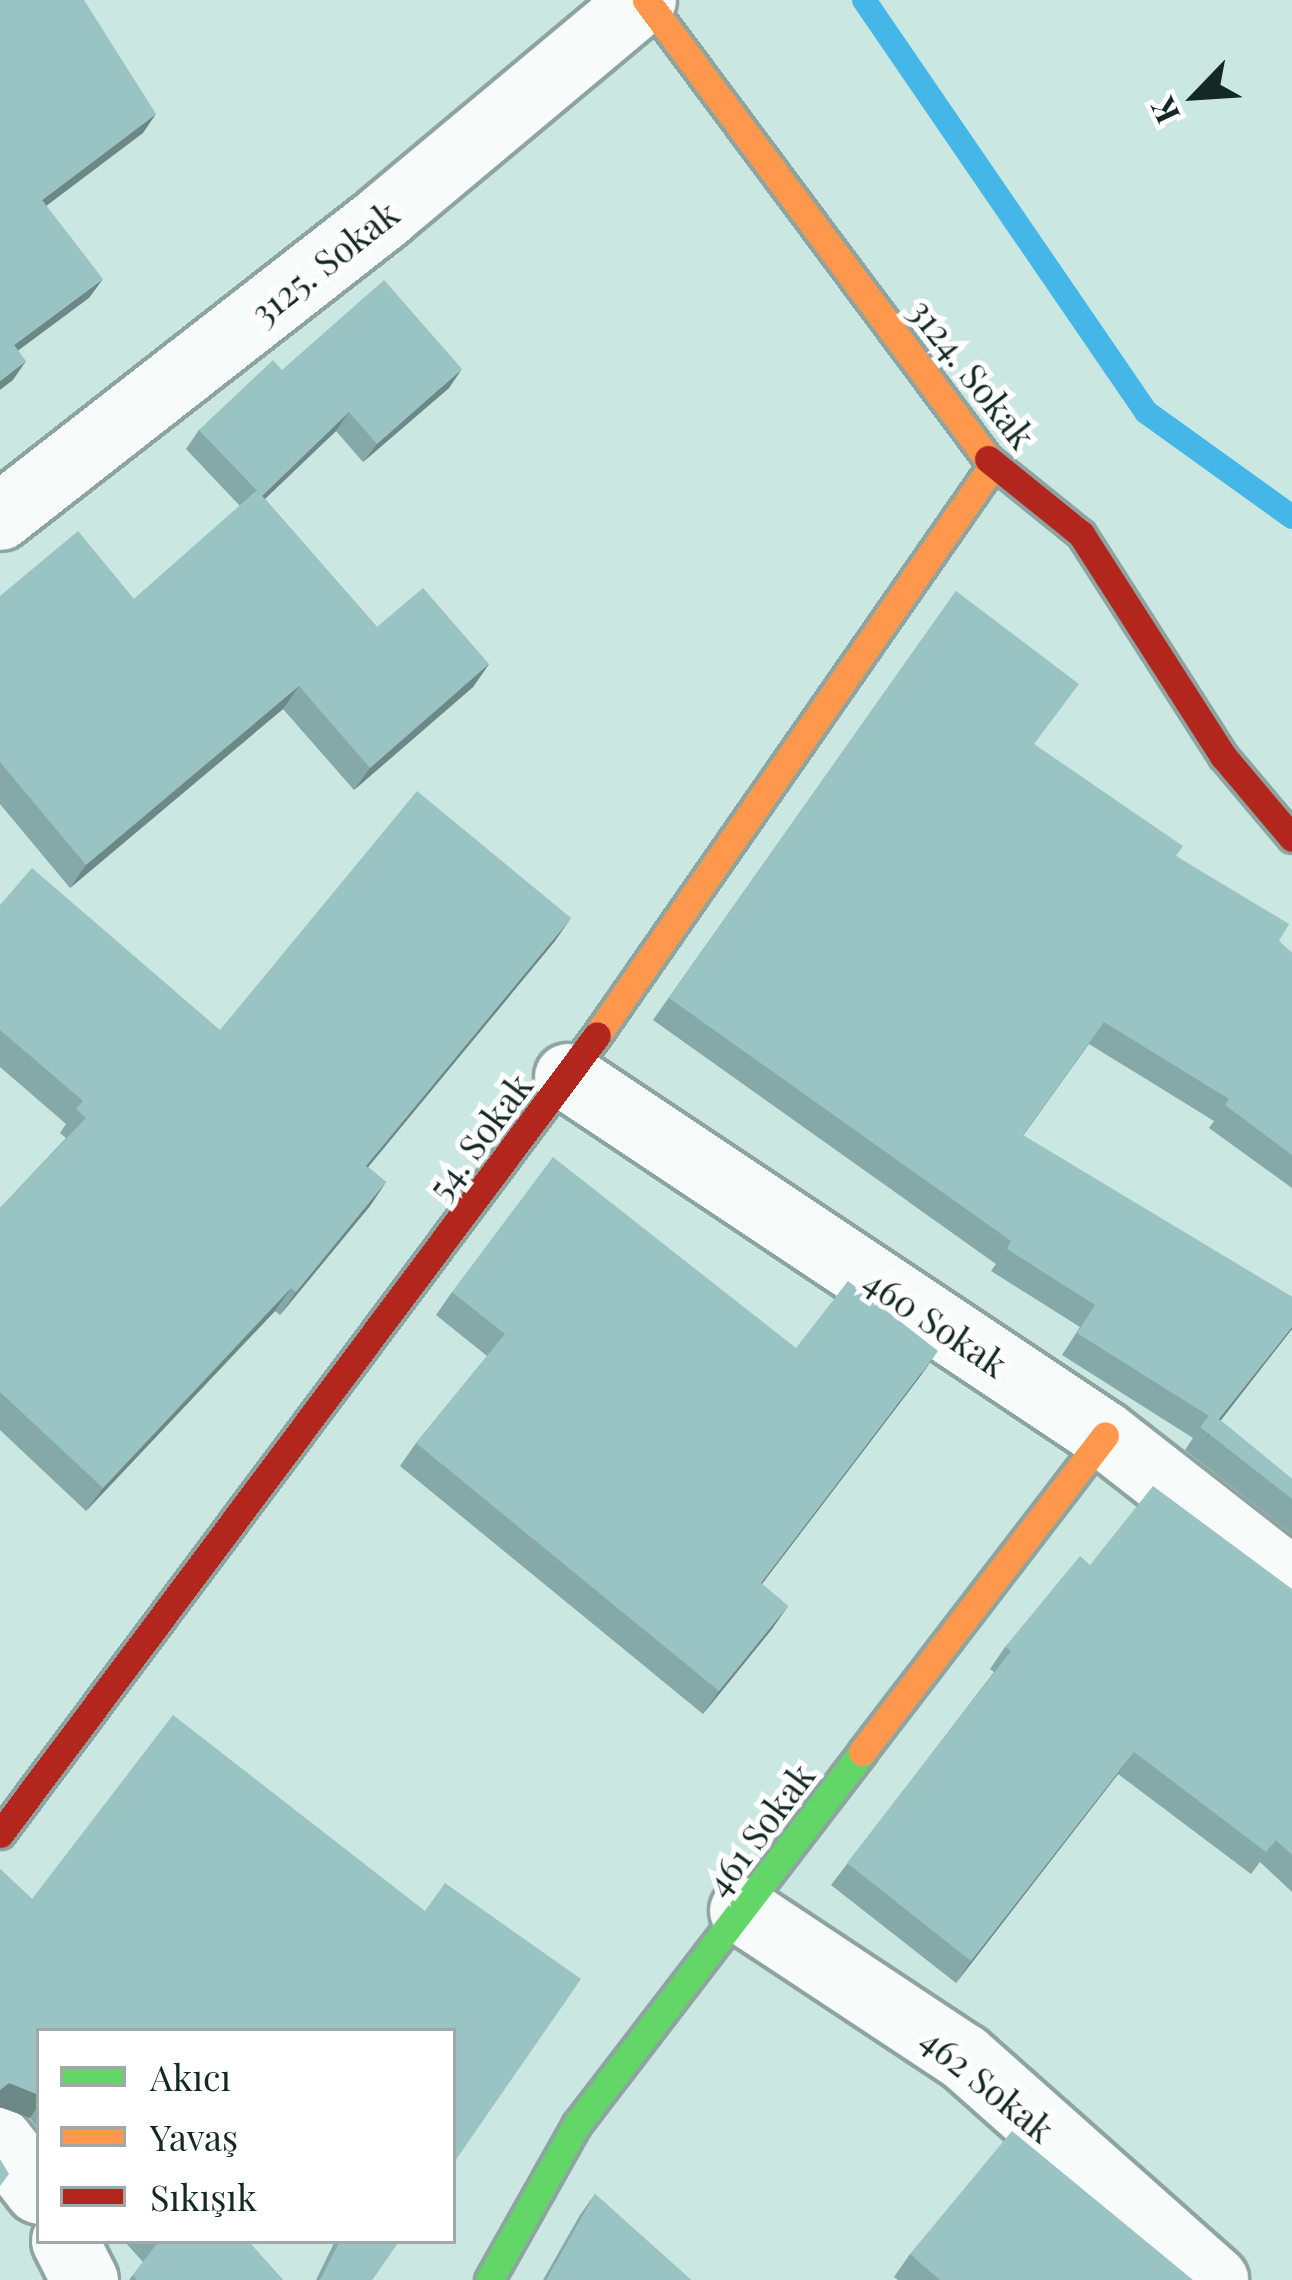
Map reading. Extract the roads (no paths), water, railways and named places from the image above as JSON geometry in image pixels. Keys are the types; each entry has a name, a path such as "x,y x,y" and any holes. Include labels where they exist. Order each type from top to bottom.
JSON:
{"street":[{"name":"3124. Sokak","path":"644,0 993,465 1081,534 1223,756 1292,838"},
{"name":"3125. Sokak","path":"0,517 386,215 644,0"},
{"name":"54. Sokak","path":"0,1834 568,1078 993,465"},
{"name":"460 Sokak","path":"568,1078 1105,1435 1292,1581"},
{"name":"461 Sokak","path":"489,2280 577,2125 1105,1435"},
{"name":"462 Sokak","path":"743,1911 964,2057 1216,2280"},
{"path":"0,2141 36,2187"},
{"path":"67,2244 85,2280"}],"waterway":[{"path":"864,0 1146,412 1292,517"}]}
